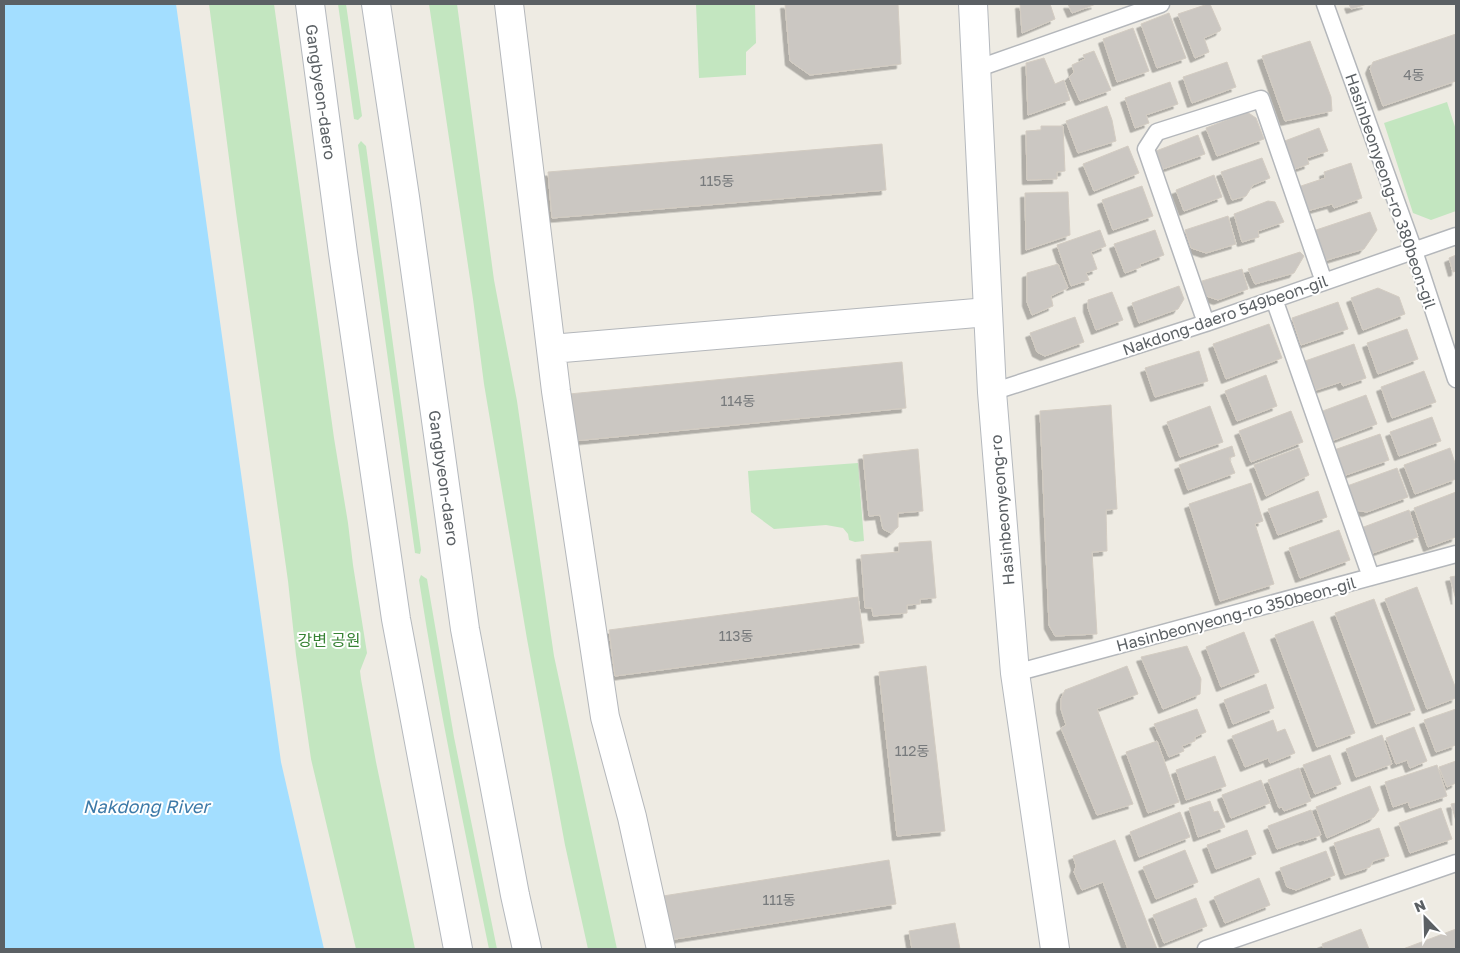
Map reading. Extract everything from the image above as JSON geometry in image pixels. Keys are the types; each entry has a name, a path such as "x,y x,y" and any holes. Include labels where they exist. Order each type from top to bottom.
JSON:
{"street":[{"name":"Gangbyeon-daero","path":"310,4 342,244 396,619 458,949"},
{"name":"Gangbyeon-daero","path":"376,4 404,187 465,629 513,886 527,949"},
{"path":"509,4 559,410 605,717 632,817 661,949"},
{"name":"Hasinbeonyeong-ro","path":"974,4 992,392 1015,672 1055,949"},
{"path":"551,349 988,312"}],"lane":[{"path":"976,69 1161,4"},
{"name":"Hasinbeonyeong-ro 380beon-gil","path":"1325,4 1414,250 1456,379"},
{"path":"1206,323 1146,149 1157,132 1261,99 1324,282"},
{"name":"Nakdong-daero 549beon-gil","path":"992,392 1206,323 1456,236"},
{"path":"1274,300 1371,577"},
{"name":"Hasinbeonyeong-ro 350beon-gil","path":"1015,672 1456,554"},
{"path":"1206,949 1456,863"}],"green space":[{"name":"강변 공원","path":"209,4 274,4 334,438 367,653 360,671 361,679 376,762 415,949 356,949 311,759"},
{"path":"338,4 346,4 362,116 358,120 354,119"},
{"path":"429,4 457,4 494,280 517,401 554,656 617,949 588,949 565,845 527,639 484,384"},
{"path":"696,4 755,4 756,43 746,52 746,75 699,78"},
{"path":"1447,102 1456,130 1456,211 1431,220 1413,213 1384,123"},
{"path":"361,141 366,146 421,550 420,554 415,553 358,145"},
{"path":"858,463 864,541 855,542 849,540 848,534 843,528 826,525 774,529 751,512 748,471"},
{"path":"421,575 427,579 454,737 497,949 489,949 470,857 434,673 419,580"}],"water":[{"name":"Nakdong River","path":"4,4 176,4 281,762 324,949 4,949"}],"building":[{"path":"785,4 898,4 901,64 810,75 790,61"},
{"path":"1020,4 1050,4 1055,19 1022,33"},
{"path":"1068,4 1096,4 1072,13"},
{"path":"1210,4 1221,29 1204,38 1209,52 1195,58 1178,14"},
{"path":"1349,4 1367,4 1351,9"},
{"path":"1169,13 1186,58 1157,68 1141,24"},
{"path":"1133,28 1149,71 1117,82 1103,39"},
{"path":"1456,34 1456,81 1383,106 1370,69 1373,62"},
{"path":"1310,41 1331,97 1332,111 1285,121 1262,56"},
{"path":"1094,51 1111,90 1080,101 1069,77 1074,72 1072,65 1085,59 1083,55"},
{"path":"1044,58 1055,84 1064,80 1070,100 1028,115 1026,63"},
{"path":"1227,62 1236,87 1192,103 1183,77"},
{"path":"1170,82 1178,104 1146,115 1149,123 1135,128 1125,98"},
{"path":"1107,106 1116,141 1078,153 1066,121"},
{"path":"1247,112 1256,118 1264,139 1217,156 1206,128"},
{"path":"1041,126 1063,126 1065,171 1057,172 1057,179 1027,180 1026,131 1041,130"},
{"path":"1319,128 1328,151 1307,158 1309,164 1292,170 1282,142"},
{"path":"1198,135 1205,154 1163,169 1156,151"},
{"path":"882,144 886,190 552,218 548,172"},
{"path":"1128,146 1139,173 1094,191 1083,164"},
{"path":"1262,158 1270,178 1253,185 1246,196 1232,200 1221,172"},
{"path":"1351,163 1362,198 1334,208 1332,204 1307,211 1298,187 1325,178 1324,172"},
{"path":"1214,175 1222,197 1184,211 1176,190"},
{"path":"1142,186 1153,216 1113,230 1102,200"},
{"path":"1068,192 1070,235 1026,250 1025,193"},
{"path":"1268,201 1275,202 1284,222 1258,231 1259,237 1242,242 1234,214"},
{"path":"1370,212 1377,230 1364,249 1327,260 1318,258 1310,232"},
{"path":"1228,216 1236,244 1206,253 1191,248 1185,230"},
{"path":"1100,230 1106,246 1091,252 1097,269 1086,273 1089,280 1071,286 1057,245"},
{"path":"1155,230 1164,255 1140,264 1141,267 1125,273 1114,244"},
{"path":"1300,252 1304,256 1294,273 1255,284 1248,269"},
{"path":"1456,255 1456,271 1453,272 1449,258"},
{"path":"1058,264 1068,288 1051,296 1053,306 1032,315 1027,302 1027,273"},
{"path":"1242,269 1248,289 1218,300 1206,296 1202,281"},
{"path":"1179,286 1184,299 1178,309 1139,323 1132,303"},
{"path":"1378,288 1399,297 1405,314 1363,330 1351,298"},
{"path":"1112,292 1123,320 1096,330 1088,308 1088,300"},
{"path":"1338,302 1348,329 1301,345 1292,318"},
{"path":"1075,317 1084,342 1045,356 1037,352 1030,333"},
{"path":"1269,324 1282,358 1226,379 1213,344"},
{"path":"1407,329 1418,359 1378,374 1367,343"},
{"path":"1354,344 1366,378 1343,386 1341,382 1316,390 1305,361"},
{"path":"1199,351 1208,381 1155,397 1145,368"},
{"path":"902,362 906,408 574,441 569,394"},
{"path":"1424,371 1436,402 1392,418 1381,387"},
{"path":"1266,375 1277,406 1237,421 1225,391"},
{"path":"1366,395 1377,424 1331,441 1320,412"},
{"path":"1111,405 1117,509 1106,510 1107,551 1092,552 1097,634 1055,636 1049,625 1040,411"},
{"path":"1210,406 1223,442 1180,457 1167,422"},
{"path":"1291,411 1303,442 1251,462 1239,431"},
{"path":"1432,417 1441,441 1399,456 1390,432"},
{"path":"1380,434 1389,460 1343,476 1334,450"},
{"path":"1232,446 1235,456 1229,458 1235,473 1188,490 1179,465"},
{"path":"1299,448 1309,475 1266,496 1254,465"},
{"path":"1450,448 1456,466 1456,479 1415,494 1404,465"},
{"path":"918,449 923,511 898,513 898,527 891,533 883,529 880,515 869,516 863,455"},
{"path":"1397,468 1408,497 1367,512 1355,510 1347,486"},
{"path":"1251,483 1263,521 1255,524 1274,584 1220,601 1189,504"},
{"path":"1318,491 1327,517 1278,535 1268,509"},
{"path":"1456,492 1456,537 1428,547 1414,508"},
{"path":"1409,510 1418,537 1370,554 1361,528"},
{"path":"1339,530 1350,560 1300,578 1289,548"},
{"path":"931,541 936,598 920,599 920,604 907,605 907,613 873,616 872,608 865,608 861,555 899,552 899,543"},
{"path":"1456,576 1456,600 1450,577"},
{"path":"1417,587 1456,689 1456,698 1427,709 1385,599"},
{"path":"858,597 864,643 615,676 609,630"},
{"path":"1374,599 1415,710 1376,724 1335,613"},
{"path":"1313,621 1355,733 1317,747 1275,635"},
{"path":"1244,632 1259,672 1221,687 1206,647"},
{"path":"1187,646 1201,679 1200,694 1163,709 1141,657"},
{"path":"926,666 945,831 897,836 879,672"},
{"path":"1127,666 1138,694 1097,709 1133,804 1097,815 1061,728 1066,725 1061,709 1061,699 1065,690"},
{"path":"1266,684 1274,708 1233,724 1224,700"},
{"path":"1197,709 1206,732 1195,737 1195,741 1182,746 1184,751 1169,757 1154,724"},
{"path":"1456,709 1456,745 1436,752 1424,720"},
{"path":"1273,720 1277,732 1285,729 1295,753 1270,763 1268,758 1245,767 1232,736"},
{"path":"1414,727 1427,761 1410,768 1407,760 1396,764 1386,738"},
{"path":"1382,735 1392,764 1356,777 1346,749"},
{"path":"1157,741 1179,802 1148,813 1126,752"},
{"path":"1330,755 1341,784 1315,794 1303,765"},
{"path":"1215,756 1226,786 1186,800 1176,770"},
{"path":"1456,761 1456,783 1447,787 1439,767"},
{"path":"1437,765 1447,796 1410,808 1408,802 1393,807 1385,782"},
{"path":"1299,768 1311,801 1284,811 1282,807 1279,808 1268,780"},
{"path":"1261,780 1270,803 1231,818 1222,795"},
{"path":"1370,786 1379,810 1374,817 1327,838 1316,807"},
{"path":"1210,801 1214,812 1218,811 1225,827 1198,837 1189,808"},
{"path":"1456,803 1456,821 1451,804"},
{"path":"1441,808 1452,839 1410,853 1399,823"},
{"path":"1311,810 1321,835 1277,849 1268,826"},
{"path":"1180,812 1190,837 1139,857 1130,832"},
{"path":"1379,828 1389,856 1373,861 1370,867 1345,875 1334,843"},
{"path":"1247,830 1256,854 1216,869 1207,845"},
{"path":"1115,840 1157,949 1128,949 1103,882 1082,890 1074,872 1076,866 1073,856"},
{"path":"1185,850 1198,882 1156,899 1143,867"},
{"path":"1326,851 1335,875 1296,890 1287,887 1280,868"},
{"path":"889,860 896,904 669,940 663,896"},
{"path":"1259,878 1270,905 1225,923 1214,897"},
{"path":"1196,898 1207,926 1164,943 1153,915"},
{"path":"955,923 960,949 912,949 909,931"},
{"path":"1361,929 1369,949 1324,949 1322,944"},
{"path":"1456,929 1456,949 1403,949"}]}
